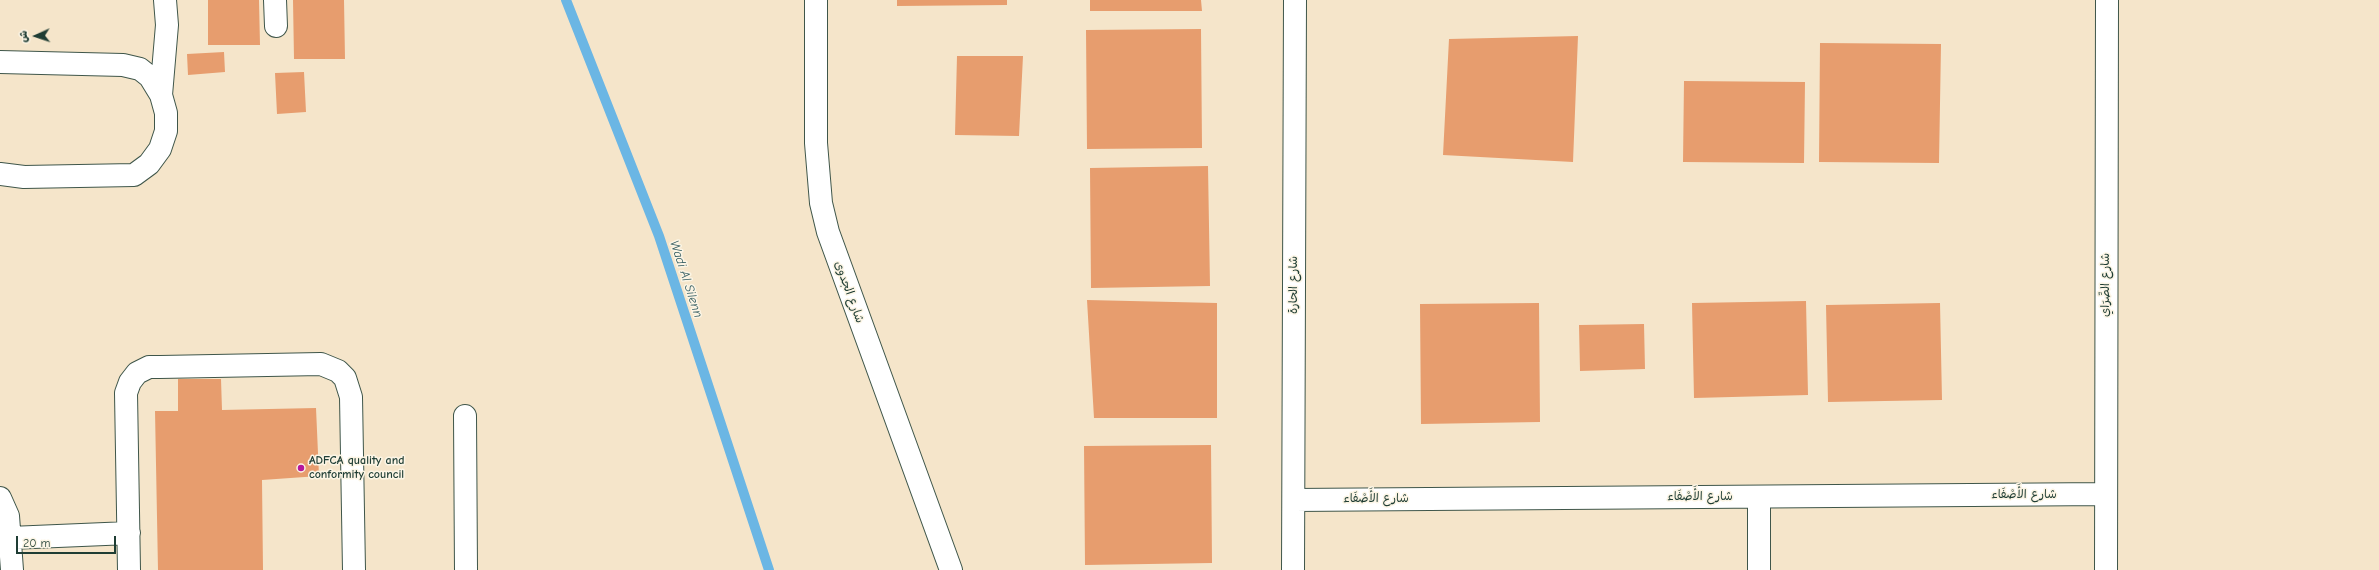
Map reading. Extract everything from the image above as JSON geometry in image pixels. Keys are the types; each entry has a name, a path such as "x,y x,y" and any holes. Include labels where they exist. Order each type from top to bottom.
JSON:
{"street":[{"path":"160,95 167,25 165,0"},
{"path":"275,0 276,26"},
{"name":"شارع الجدوى","path":"816,0 816,143 821,203 828,232 951,570"},
{"name":"شارع الحارة","path":"1293,570 1295,0"},
{"name":"شارع الصِّرَاي","path":"2106,570 2107,0"},
{"path":"0,62 123,65 140,69 150,77 160,95 166,113 166,131 160,149 149,164 134,175 24,177 0,174"},
{"path":"129,570 126,393 130,382 137,373 149,367 321,364 338,371 345,378 350,392 354,570"},
{"path":"465,416 466,570"},
{"name":"شارع الأَصْفَاء","path":"1294,500 2106,494"},
{"path":"1759,497 1759,570"},
{"path":"0,498 8,516 12,570"},
{"path":"10,538 129,533"}],"building":[{"path":"208,0 259,0 260,45 208,45"},
{"path":"293,0 344,0 345,59 294,59"},
{"path":"897,0 1007,0 1007,5 897,6"},
{"path":"1090,0 1201,0 1202,11 1090,11"},
{"path":"1201,29 1202,148 1087,149 1086,30"},
{"path":"1578,36 1573,162 1443,155 1449,39"},
{"path":"1820,43 1941,44 1939,163 1819,162"},
{"path":"224,52 225,72 188,75 187,54"},
{"path":"957,56 1023,56 1019,136 955,135"},
{"path":"304,72 306,112 277,114 275,73"},
{"path":"1684,81 1805,82 1804,163 1683,162"},
{"path":"1208,166 1210,286 1091,288 1090,168"},
{"path":"1087,300 1217,303 1217,418 1094,418"},
{"path":"1806,301 1808,395 1694,398 1692,303"},
{"path":"1539,303 1540,422 1421,424 1420,304"},
{"path":"1940,303 1942,400 1828,402 1826,305"},
{"path":"1644,324 1645,369 1580,371 1579,325"},
{"path":"178,379 221,379 222,410 316,408 319,476 262,480 263,570 158,570 155,411 178,411"},
{"path":"1211,445 1212,563 1085,565 1084,446"}],"waterway":[{"name":"Wadi Al Silenn","path":"566,0 659,236 769,570"}],"place":[{"name":"ADFCA quality and conformity council","path":"301,468"}]}
